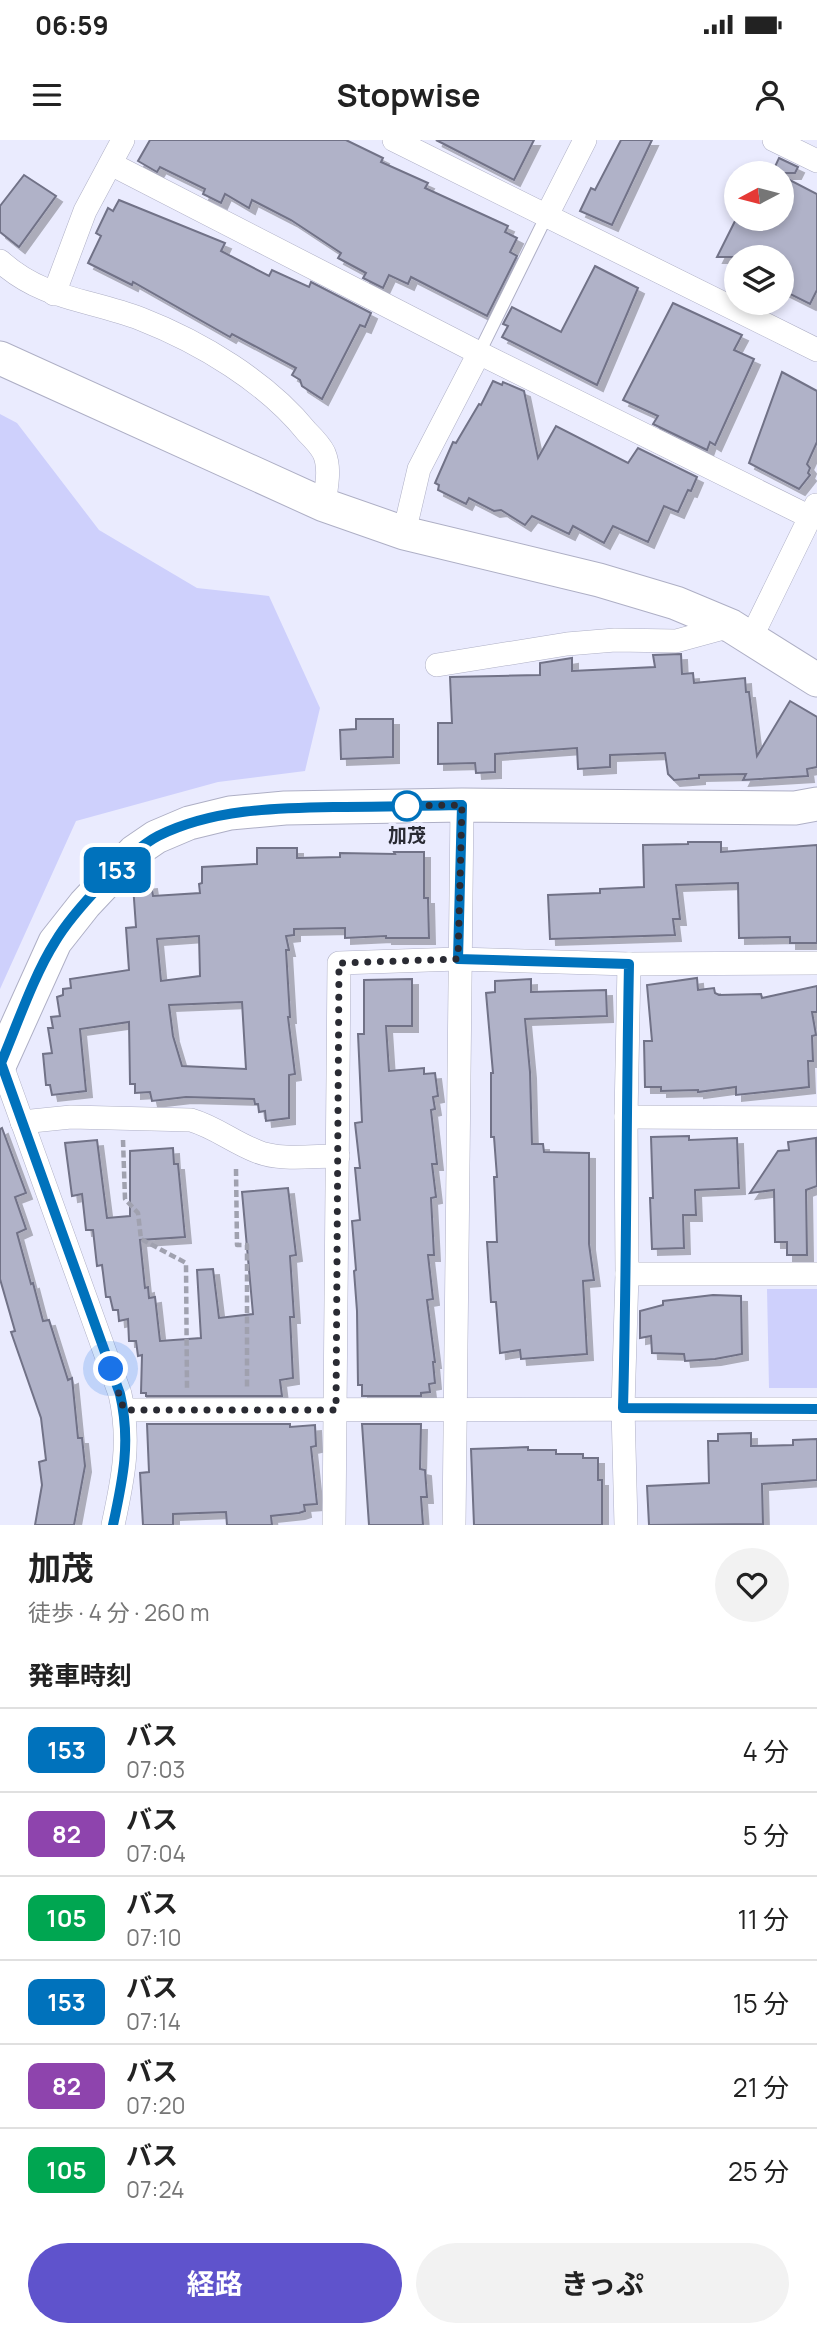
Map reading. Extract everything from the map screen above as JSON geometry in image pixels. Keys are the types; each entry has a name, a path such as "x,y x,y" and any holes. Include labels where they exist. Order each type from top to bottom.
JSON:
{"street":[{"path":"54,293 85,211 123,140"},
{"path":"547,215 585,140"},
{"path":"774,140 817,162"},
{"path":"401,142 817,350"},
{"path":"111,164 478,353 813,510 741,632"},
{"path":"0,261 30,284 144,320 218,357 273,396 296,418 323,452 328,468 324,505"},
{"path":"404,533 419,469 478,353"},
{"path":"0,358 324,505 404,533 599,580 676,603 741,632 817,680"},
{"path":"438,665 579,643 676,640 741,632"},
{"path":"113,1525 127,1440 124,1410 0,1063 55,942 85,904 134,852 156,837 189,824 230,813 285,808 462,805 795,808 817,804"},
{"path":"454,1525 458,959 462,805"},
{"path":"334,1525 339,963 458,959 629,964 817,963"},
{"path":"626,1525 623,1408 627,1274 629,964"},
{"path":"626,1117 817,1118"},
{"path":"22,1122 49,1118 191,1120 206,1124 257,1152 273,1155 338,1156"},
{"path":"627,1274 817,1274"},
{"path":"124,1410 817,1409"}],"lane":[{"path":"478,353 547,215"}],"path":[{"path":"122,1118 125,1199 138,1213 141,1239 186,1263 188,1410"},
{"path":"236,1140 237,1245 247,1245 247,1410"}],"shaded area":[{"path":"0,414 17,423 99,530 197,588 269,596 320,708 305,771 218,782 76,821 0,989"},
{"path":"767,1289 817,1289 817,1388 769,1388"}],"building":[{"path":"150,140 346,140 383,158 381,162 428,183 425,188 508,226 505,232 517,238 510,252 517,256 487,316 411,277 408,284 389,275 383,288 363,278 366,273 338,258 341,253 291,220 252,200 249,208 225,194 221,203 203,194 205,189 160,167 157,172 138,161"},
{"path":"436,140 534,140 514,180"},
{"path":"621,140 652,140 612,225 580,211 591,188 595,190"},
{"path":"24,175 56,196 19,247 0,232 0,206"},
{"path":"794,182 817,194 817,290 810,304 794,296 794,245 724,245 724,257 717,257 730,231 794,231"},
{"path":"119,200 225,243 221,251 269,276 272,270 309,287 311,282 371,313 365,327 360,325 322,399 302,386 300,380 292,375 296,368 232,334 230,337 133,282 132,285 88,263 101,236 96,233 108,208 113,211"},
{"path":"595,266 638,288 597,385 502,337 508,326 503,324 512,307 561,332"},
{"path":"673,303 742,335 734,350 754,359 715,445 710,442 707,450 653,424 658,416 623,400"},
{"path":"782,372 817,391 817,442 807,464 810,475 799,489 749,463"},
{"path":"493,381 502,385 503,382 524,391 538,458 556,426 628,463 638,448 697,477 678,512 664,506 648,542 613,526 604,543 573,526 569,534 532,516 525,525 501,510 494,511 469,498 466,504 438,490 439,485 435,483 453,442 456,443 479,404 481,405"},
{"path":"681,654 682,674 693,673 694,683 745,678 757,756 790,701 817,717 817,767 807,769 808,776 743,780 746,774 699,775 699,778 674,780 668,774 665,753 610,755 610,767 578,769 577,748 495,754 495,772 476,773 475,763 438,764 438,723 452,723 450,677 540,675 540,663 572,658 572,671 655,667 653,655"},
{"path":"356,719 393,719 393,757 341,759 340,730 356,729"},
{"path":"721,842 721,852 817,845 817,943 790,943 790,937 739,938 738,883 676,885 680,919 673,919 675,935 550,939 548,895 600,893 600,889 644,887 643,845"},
{"path":"257,848 297,848 297,858 340,857 340,853 424,852 424,898 428,898 429,938 345,938 345,928 294,929 294,935 286,936 289,950 286,950 288,1017 295,1074 289,1075 289,1118 266,1121 265,1111 259,1112 254,1099 186,1097 152,1101 150,1092 135,1093 135,1084 130,1084 129,1022 80,1029 86,1091 52,1095 50,1085 46,1085 43,1054 52,1053 48,1028 53,1028 51,1017 60,1016 57,997 63,995 63,989 71,988 70,979 129,970 126,928 136,927 133,885 151,883 153,896 200,893 202,867 257,864","holes":["199,936 200,976 161,981 157,939","242,1002 246,1069 182,1066 173,1036 169,1005"]},
{"path":"697,978 698,990 714,988 719,995 761,994 762,998 817,986 817,1012 812,1012 816,1035 812,1036 813,1061 808,1061 809,1087 736,1095 736,1087 698,1092 661,1091 661,1087 645,1087 644,1041 652,1041 647,985"},
{"path":"412,979 412,1026 386,1026 389,1071 424,1068 424,1074 435,1073 438,1096 433,1097 435,1109 431,1110 437,1164 432,1164 436,1197 431,1198 434,1255 428,1255 433,1299 427,1300 435,1383 429,1384 430,1392 421,1393 421,1396 362,1396 362,1385 358,1385 356,1270 352,1221 360,1220 355,1168 360,1168 355,1123 362,1122 358,1034 364,1034 364,980"},
{"path":"531,979 531,992 606,990 607,1016 525,1019 532,1144 543,1144 544,1152 589,1153 589,1244 594,1280 583,1281 587,1354 521,1359 520,1350 500,1353 496,1302 491,1302 487,1242 497,1242 494,1177 497,1177 494,1137 491,1137 493,1073 486,993 495,992 495,981"},
{"path":"2,1128 26,1193 15,1197 26,1229 17,1233 31,1284 33,1283 43,1321 49,1320 68,1380 72,1378 78,1438 82,1438 85,1466 74,1525 35,1525 42,1485 39,1462 46,1460 41,1418 11,1332 15,1331 0,1279"},
{"path":"689,1136 689,1140 737,1138 739,1188 695,1190 696,1215 683,1215 684,1248 652,1249 651,1137"},
{"path":"816,1138 817,1186 806,1190 807,1255 787,1255 787,1242 775,1242 774,1190 750,1193 778,1151 789,1150 788,1142"},
{"path":"97,1140 107,1218 130,1216 130,1151 173,1148 174,1164 178,1164 185,1237 140,1240 145,1288 148,1287 149,1298 155,1297 160,1341 201,1338 197,1270 213,1269 219,1318 253,1314 242,1192 288,1188 296,1255 290,1256 294,1317 290,1317 293,1378 280,1380 282,1396 146,1396 146,1393 141,1393 142,1355 138,1356 136,1341 129,1341 128,1319 119,1321 118,1310 113,1310 110,1297 106,1297 102,1265 97,1266 93,1230 86,1230 82,1194 72,1196 65,1143"},
{"path":"713,1295 741,1296 742,1354 685,1361 684,1354 652,1353 651,1336 640,1338 640,1311 663,1305 663,1301"},
{"path":"147,1424 290,1424 290,1427 315,1425 316,1446 311,1447 317,1504 304,1505 305,1511 299,1513 271,1516 272,1525 227,1525 226,1512 173,1514 173,1525 143,1525 140,1473 149,1472"},
{"path":"362,1424 421,1424 420,1469 425,1470 427,1497 421,1497 423,1525 369,1525"},
{"path":"751,1433 751,1446 793,1445 793,1440 817,1439 817,1480 762,1484 763,1524 649,1525 647,1486 709,1483 708,1441 718,1441 718,1434"},
{"path":"528,1447 528,1450 556,1450 556,1454 583,1454 583,1458 598,1458 598,1480 602,1480 602,1525 474,1525 471,1449"}],"bus line":[{"name":"153","path":"113,1525 127,1440 124,1410 1,1063 55,942 85,904 134,852 156,837 189,824 230,813 285,808 462,805 458,959 629,964 627,1274 623,1408 817,1409"}],"place":[{"name":"加茂","path":"407,806"}],"route":[{"path":"111,1369 124,1410 336,1410 339,963 458,959 462,805 407,806"}]}
